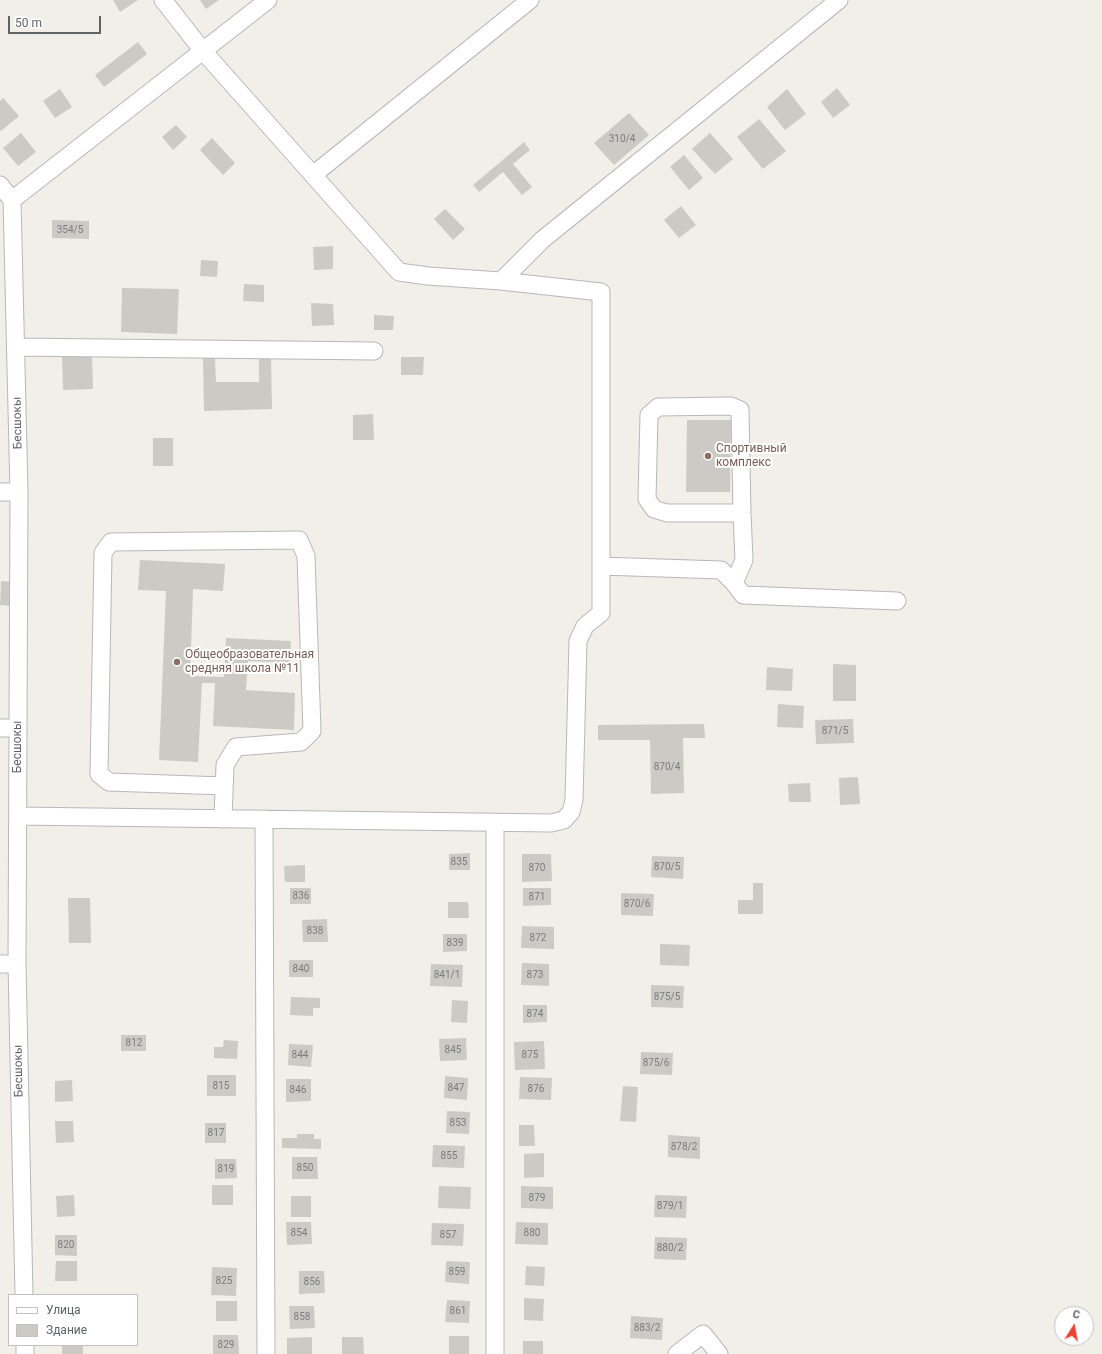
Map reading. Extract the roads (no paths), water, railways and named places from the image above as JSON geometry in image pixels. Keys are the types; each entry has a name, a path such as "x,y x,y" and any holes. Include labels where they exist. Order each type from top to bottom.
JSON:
{"street":[{"path":"18,816 551,823 564,820 571,812 574,800 578,641 585,626 601,613 601,292 399,272 203,51 163,0"},
{"path":"0,184 12,200 268,0"},
{"path":"313,175 530,0"},
{"path":"501,281 542,240 839,0"},
{"name":"Бесшокы","path":"12,200 19,492 17,964 24,1294"},
{"path":"16,347 374,351"},
{"path":"734,583 744,560 740,410 731,406 658,407 649,415 647,499 654,509 667,514 742,513"},
{"path":"0,492 19,492"},
{"path":"223,819 225,765 236,747 301,742 312,730 306,556 299,540 110,542 103,553 99,774 109,782 224,786"},
{"path":"601,566 721,570 743,595 897,601"},
{"path":"0,728 18,728"},
{"path":"264,819 266,1354"},
{"path":"495,823 495,1354"},
{"path":"0,964 17,964"},
{"path":"677,1354 703,1334 719,1354"}],"place":[{"name":"Спортивный комплекс","path":"708,456"},
{"name":"Общеобразовательная средняя школа №11","path":"177,662"}]}
